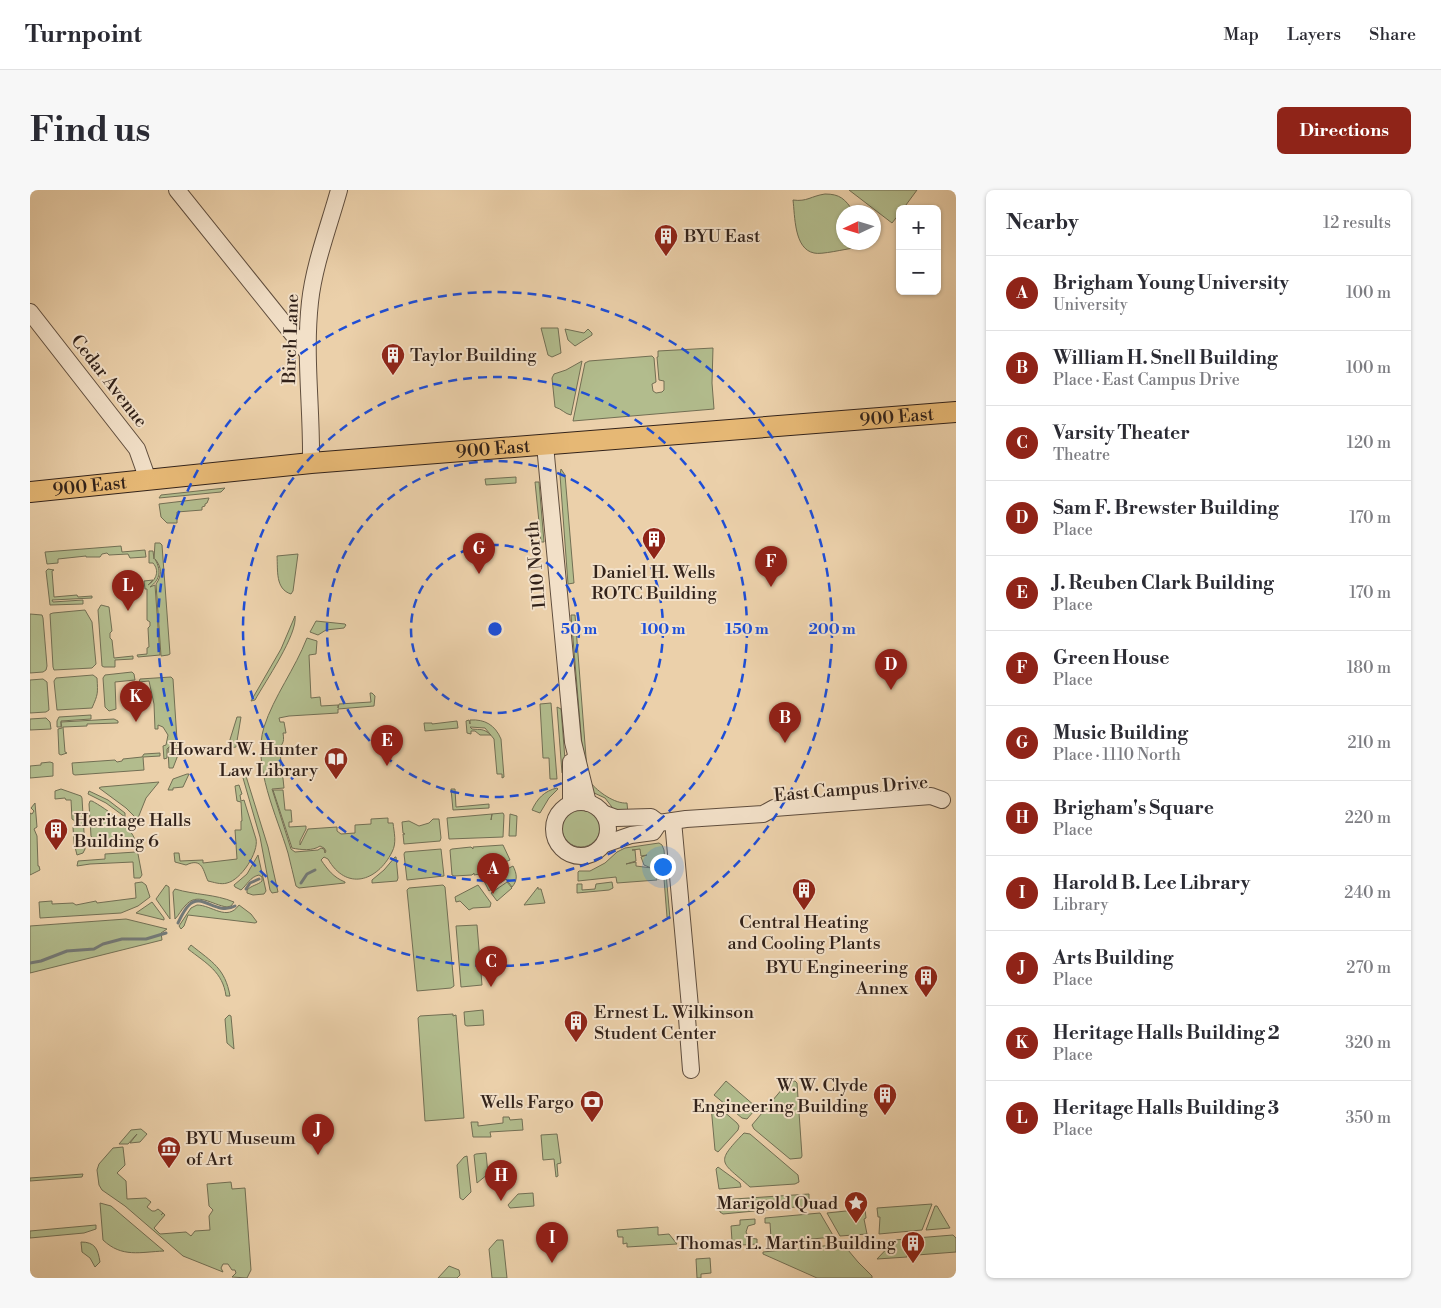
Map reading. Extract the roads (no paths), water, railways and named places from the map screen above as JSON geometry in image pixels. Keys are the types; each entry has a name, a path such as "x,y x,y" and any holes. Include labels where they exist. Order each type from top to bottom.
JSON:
{"main road":[{"name":"900 East","path":"30,492 311,463 956,412"}],"street":[{"path":"177,190 307,352"},
{"name":"Birch Lane","path":"311,463 307,352 310,300 339,190"},
{"name":"Cedar Avenue","path":"30,312 138,449 148,480"},
{"name":"1110 North","path":"545,445 573,742"},
{"path":"573,742 588,803"},
{"path":"571,803 573,742"},
{"name":"East Campus Drive","path":"605,814 616,818 651,817 666,822 763,814 774,808 931,796 949,798"},
{"path":"571,803 588,803 594,805 605,814 608,833 604,844 594,853 585,856 568,854 556,841 553,832 557,814 571,803"},
{"path":"666,822 690,1007 687,1018 691,1070"},
{"name":"East Campus Drive","path":"604,844 631,835 653,832 666,822"}],"waterway":[{"path":"301,883 307,874 315,870"},
{"path":"246,889 250,883 259,879"},
{"path":"178,923 189,905 194,902 204,902 222,908 235,906"},
{"path":"30,963 67,951 94,949 103,944 122,939 146,939 166,933"}],"place":[{"name":"BYU East","path":"666,257"},
{"name":"Taylor Building","path":"393,376"},
{"name":"Daniel H. Wells ROTC Building","path":"654,560"},
{"name":"Music Building","path":"479,574"},
{"name":"Green House","path":"771,587"},
{"name":"Heritage Halls Building 3","path":"128,611"},
{"name":"Sam F. Brewster Building","path":"891,690"},
{"name":"Heritage Halls Building 2","path":"136,722"},
{"name":"William H. Snell Building","path":"785,743"},
{"name":"J. Reuben Clark Building","path":"387,766"},
{"name":"Howard W. Hunter Law Library","path":"336,780"},
{"name":"Heritage Halls Building 6","path":"56,851"},
{"name":"Brigham Young University","path":"493,894"},
{"name":"Central Heating and Cooling Plants","path":"804,911"},
{"name":"Varsity Theater","path":"491,987"},
{"name":"BYU Engineering Annex","path":"926,998"},
{"name":"Ernest L. Wilkinson Student Center","path":"576,1043"},
{"name":"W. W. Clyde Engineering Building","path":"885,1116"},
{"name":"Wells Fargo","path":"592,1123"},
{"name":"Arts Building","path":"318,1155"},
{"name":"BYU Museum of Art","path":"169,1169"},
{"name":"Brigham's Square","path":"501,1201"},
{"name":"Marigold Quad","path":"856,1224"},
{"name":"Harold B. Lee Library","path":"552,1263"},
{"name":"Thomas L. Martin Building","path":"913,1264"}]}
